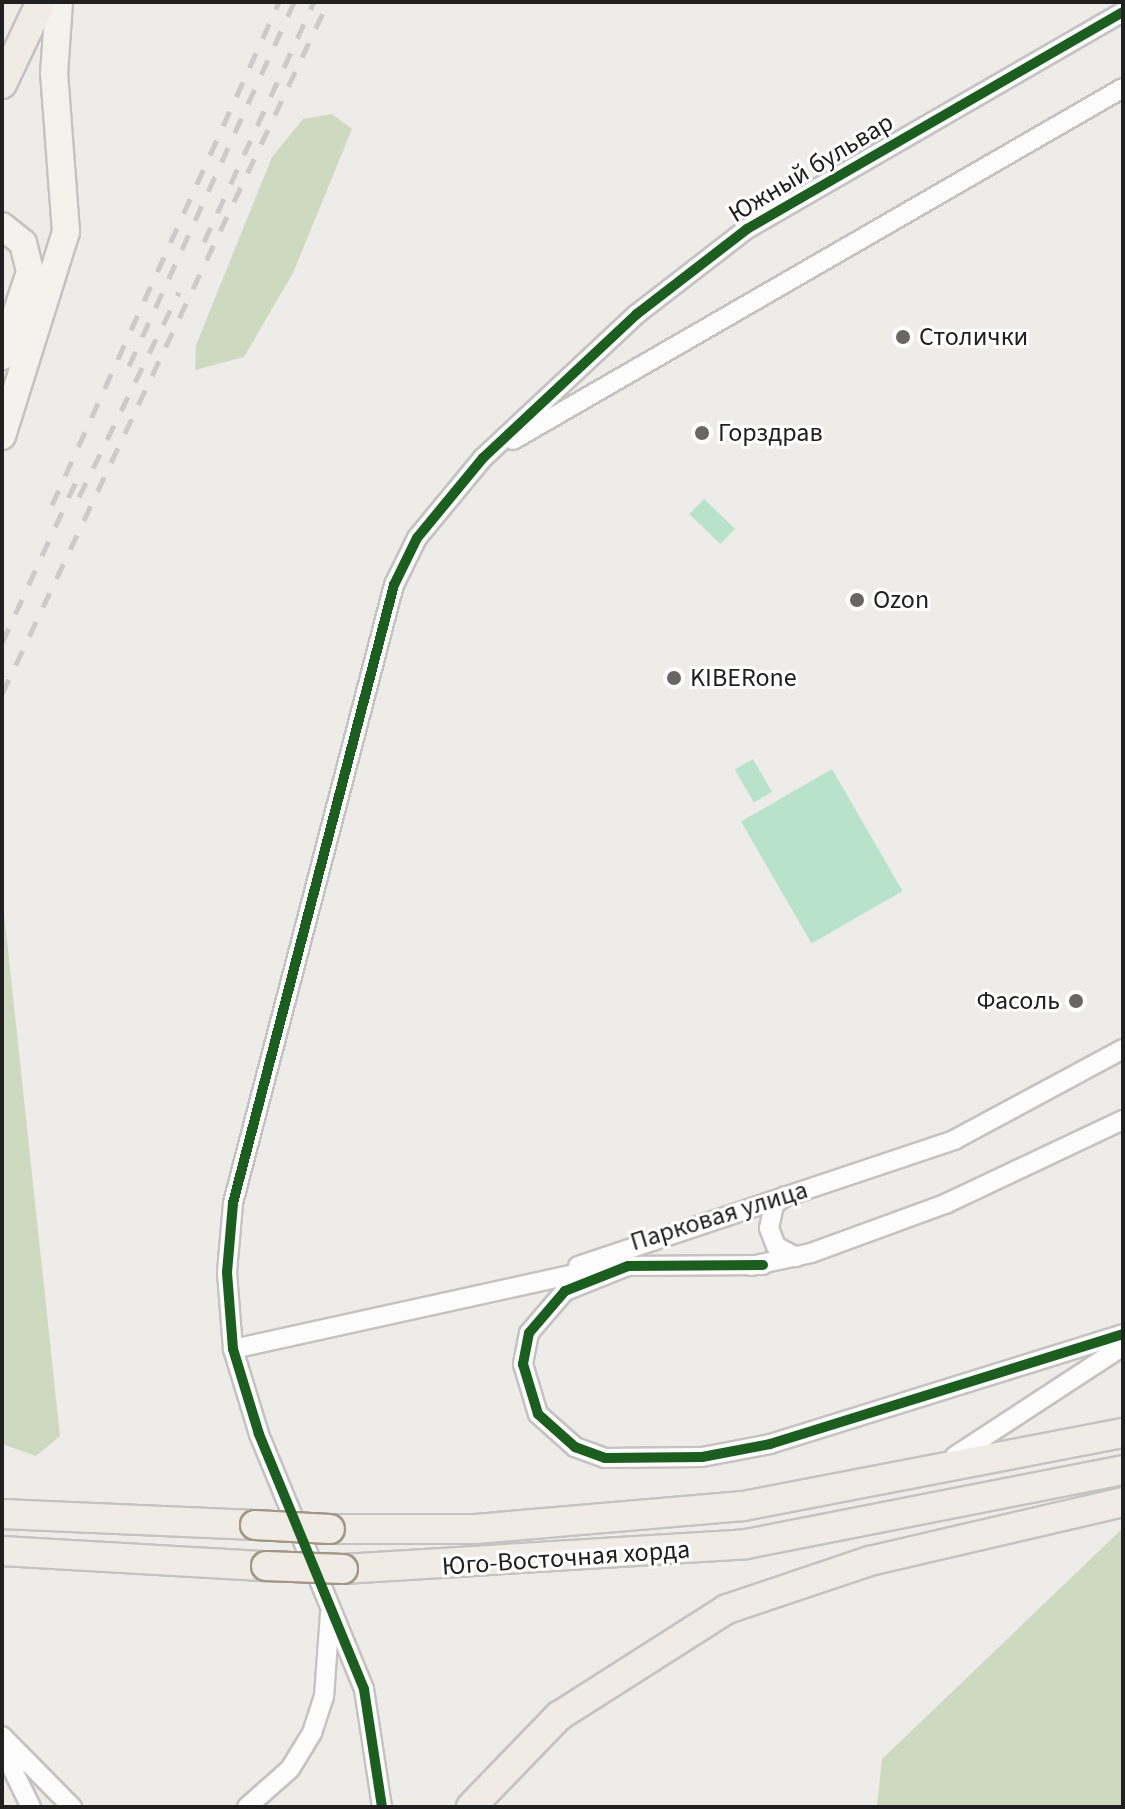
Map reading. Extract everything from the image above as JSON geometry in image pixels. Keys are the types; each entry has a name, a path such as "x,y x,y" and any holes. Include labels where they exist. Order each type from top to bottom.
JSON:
{"main road":[{"path":"2,84 41,2"},
{"name":"Юго-Восточная хорда","path":"2,1514 100,1521 330,1529 607,1520 884,1484 1123,1433"},
{"name":"Юго-Восточная хорда","path":"2,1551 343,1569 746,1544 1123,1470"},
{"path":"471,1807 591,1691 727,1609 870,1561 1123,1502"}],"street":[{"path":"2,436 66,232 53,62 59,2"},
{"name":"Южный бульвар","path":"382,1807 364,1689 259,1434 233,1349 227,1272 233,1203 366,675 394,585 417,538 483,458 637,314 747,229 1123,12"},
{"name":"Южный бульвар","path":"483,458 1123,88"},
{"path":"2,226 23,243 30,272 2,356"},
{"name":"Парковая улица","path":"554,1277 626,1244 954,1140 1123,1049"},
{"name":"Парковая улица","path":"554,1277 628,1266 763,1265 796,1257 945,1204 1123,1120"},
{"path":"785,1196 774,1205 769,1228 776,1246 796,1257"},
{"path":"628,1266 565,1291 545,1308 529,1333 523,1364 526,1389 556,1434 605,1458 702,1457 770,1444 1123,1334"},
{"path":"233,1349 554,1277"},
{"path":"884,1484 985,1442 1123,1346"},
{"path":"247,1807 290,1769 312,1733 324,1697 330,1606"},
{"path":"2,1736 72,1807"},
{"path":"2,1747 31,1807"}],"green space":[{"path":"332,114 352,129 293,273 244,357 195,370 196,345 272,157 303,119"},
{"path":"704,499 735,529 720,544 689,514"},
{"path":"753,759 772,792 754,802 735,770"},
{"path":"832,769 902,891 812,944 741,822"},
{"path":"2,894 60,1436 36,1456 2,1444"},
{"path":"1123,1528 1123,1807 877,1807 882,1759"}],"railway":[{"path":"52,505 279,2"},
{"path":"129,366 294,2"},
{"path":"204,242 314,2"},
{"path":"2,694 328,2"},
{"path":"79,497 179,292"},
{"path":"2,643 77,479"}],"cycle path":[{"path":"382,1807 364,1689 259,1434 233,1349 227,1272 233,1203 394,585 417,538 483,458 637,314 747,229 1123,12"},
{"path":"763,1265 628,1266 565,1291 529,1333 523,1364 538,1414 575,1447 605,1458 702,1457 770,1444 1123,1334"}],"place":[{"name":"Столички","path":"903,337"},
{"name":"Горздрав","path":"702,433"},
{"name":"Ozon","path":"857,600"},
{"name":"KIBERone","path":"674,678"},
{"name":"Фасоль","path":"1076,1001"}]}
